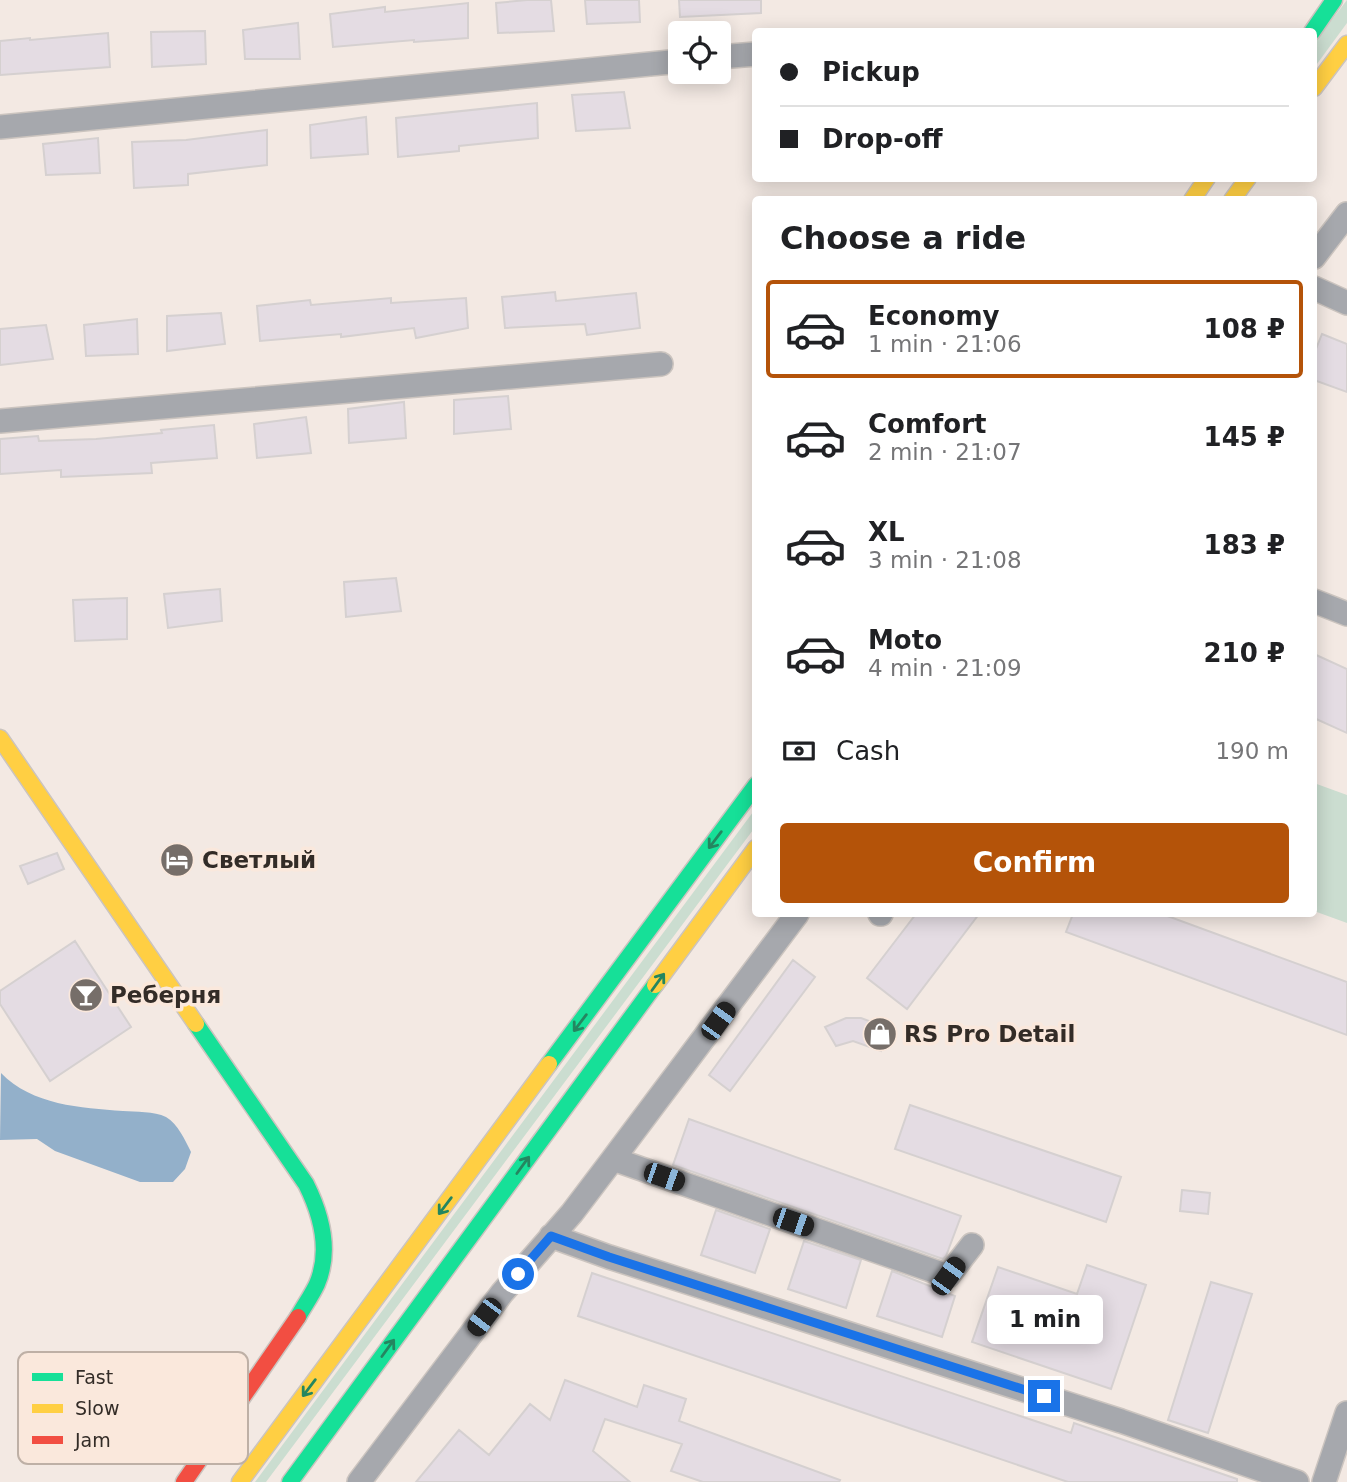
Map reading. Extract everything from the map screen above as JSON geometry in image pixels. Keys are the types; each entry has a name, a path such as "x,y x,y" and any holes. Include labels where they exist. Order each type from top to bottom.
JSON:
{"main road":[{"path":"1315,28 1334,0"},
{"path":"1317,84 1347,44"},
{"path":"0,738 306,1184 319,1212 324,1248 318,1282 295,1322 248,1390"},
{"path":"240,1482 752,790"},
{"path":"290,1482 752,853"},
{"path":"184,1482 196,1464"}],"street":[{"path":"731,56 752,54"},
{"path":"0,127 668,62"},
{"path":"1317,253 1347,214"},
{"path":"1317,289 1347,303"},
{"path":"0,421 661,364"},
{"path":"1317,602 1347,614"},
{"path":"359,1482 502,1293 613,1159 795,917"},
{"path":"613,1159 948,1276 972,1245"},
{"path":"551,1236 1121,1421 1297,1482"},
{"path":"1324,1482 1347,1413"}],"green space":[{"path":"1347,0 1347,23 1317,64 1317,39"},
{"path":"1317,784 1347,795 1347,923 1317,912"},
{"path":"752,813 752,831 266,1482 255,1482"}],"water":[{"path":"1,1073 27,1092 58,1103 166,1117 178,1128 191,1152 185,1169 173,1182 140,1182 55,1151 37,1139 0,1140"}],"building":[{"path":"551,0 554,31 498,33 496,3"},
{"path":"585,0 639,0 640,22 587,24"},
{"path":"679,0 761,0 761,13 680,17"},
{"path":"468,3 468,38 333,47 330,14 385,7 385,12"},
{"path":"298,23 300,59 245,59 243,30"},
{"path":"205,31 206,64 152,67 151,32"},
{"path":"108,33 110,67 0,75 0,41"},
{"path":"624,92 630,128 576,131 572,95"},
{"path":"537,103 538,138 459,146 459,151 398,157 396,118"},
{"path":"366,117 368,154 311,158 310,125"},
{"path":"267,130 267,165 188,174 188,185 134,188 132,142 186,140"},
{"path":"98,138 100,173 46,175 43,144"},
{"path":"555,292 556,301 636,293 640,328 587,335 585,324 505,328 502,297"},
{"path":"391,298 391,303 466,298 468,328 416,338 414,328 341,337 341,334 260,341 257,306 310,300 311,305"},
{"path":"221,313 225,344 167,351 167,316"},
{"path":"137,319 138,354 86,356 84,325"},
{"path":"46,325 53,359 0,365 0,329"},
{"path":"1322,334 1347,344 1347,392 1317,381 1317,346"},
{"path":"508,396 511,429 454,434 454,400"},
{"path":"404,402 406,438 349,443 348,409"},
{"path":"306,417 311,453 257,458 254,424"},
{"path":"214,425 217,458 151,463 152,473 61,477 61,470 0,474 0,439 38,436 39,441 96,439"},
{"path":"396,578 401,611 346,617 344,582"},
{"path":"220,589 222,621 168,628 164,594"},
{"path":"127,598 127,639 75,641 73,600"},
{"path":"1317,655 1347,669 1347,733 1317,719"},
{"path":"57,853 64,869 28,884 20,866"},
{"path":"914,917 977,917 907,1009 867,978"},
{"path":"1072,917 1170,917 1347,982 1347,1035 1066,932"},
{"path":"75,941 131,1027 50,1081 0,1004 0,991"},
{"path":"793,960 815,977 730,1091 709,1075"},
{"path":"846,1018 861,1018 888,1028 881,1051 853,1041 836,1046 825,1027"},
{"path":"910,1105 1121,1177 1106,1222 895,1149"},
{"path":"689,1119 961,1216 946,1256 943,1259 673,1165"},
{"path":"1182,1190 1210,1193 1208,1214 1180,1211"},
{"path":"716,1210 770,1229 755,1273 701,1255"},
{"path":"804,1241 861,1260 846,1308 788,1289"},
{"path":"1087,1265 1146,1285 1111,1389 972,1342 998,1267 1077,1294"},
{"path":"892,1271 955,1296 942,1337 877,1316"},
{"path":"592,1273 1071,1433 1074,1423 1237,1479 1237,1482 1068,1482 578,1316"},
{"path":"1211,1282 1252,1294 1208,1433 1168,1420"},
{"path":"565,1380 637,1407 644,1385 686,1399 679,1421 840,1480 703,1482 671,1471 682,1444 605,1419 593,1451 630,1482 416,1482 459,1430 489,1455 530,1404 550,1420"}],"traffic: fast":[{"path":"1315,28 1334,0"},
{"path":"549,1064 752,790"},
{"path":"290,1482 655,985"},
{"path":"196,1024 306,1184 316,1208 324,1246 323,1259 317,1284 298,1317"}],"traffic: slow":[{"path":"1317,84 1347,44"},
{"path":"1195,196 1204,182"},
{"path":"1235,196 1245,182"},
{"path":"0,738 196,1024"},
{"path":"655,985 752,853"},
{"path":"240,1482 549,1064"}],"traffic: jam":[{"path":"248,1389 298,1317"},
{"path":"184,1482 196,1464"}],"place":[{"name":"Светлый","path":"177,860"},
{"name":"Реберня","path":"86,995"},
{"name":"RS Pro Detail","path":"880,1034"}],"route":[{"path":"518,1274 551,1236 1044,1396"}]}
